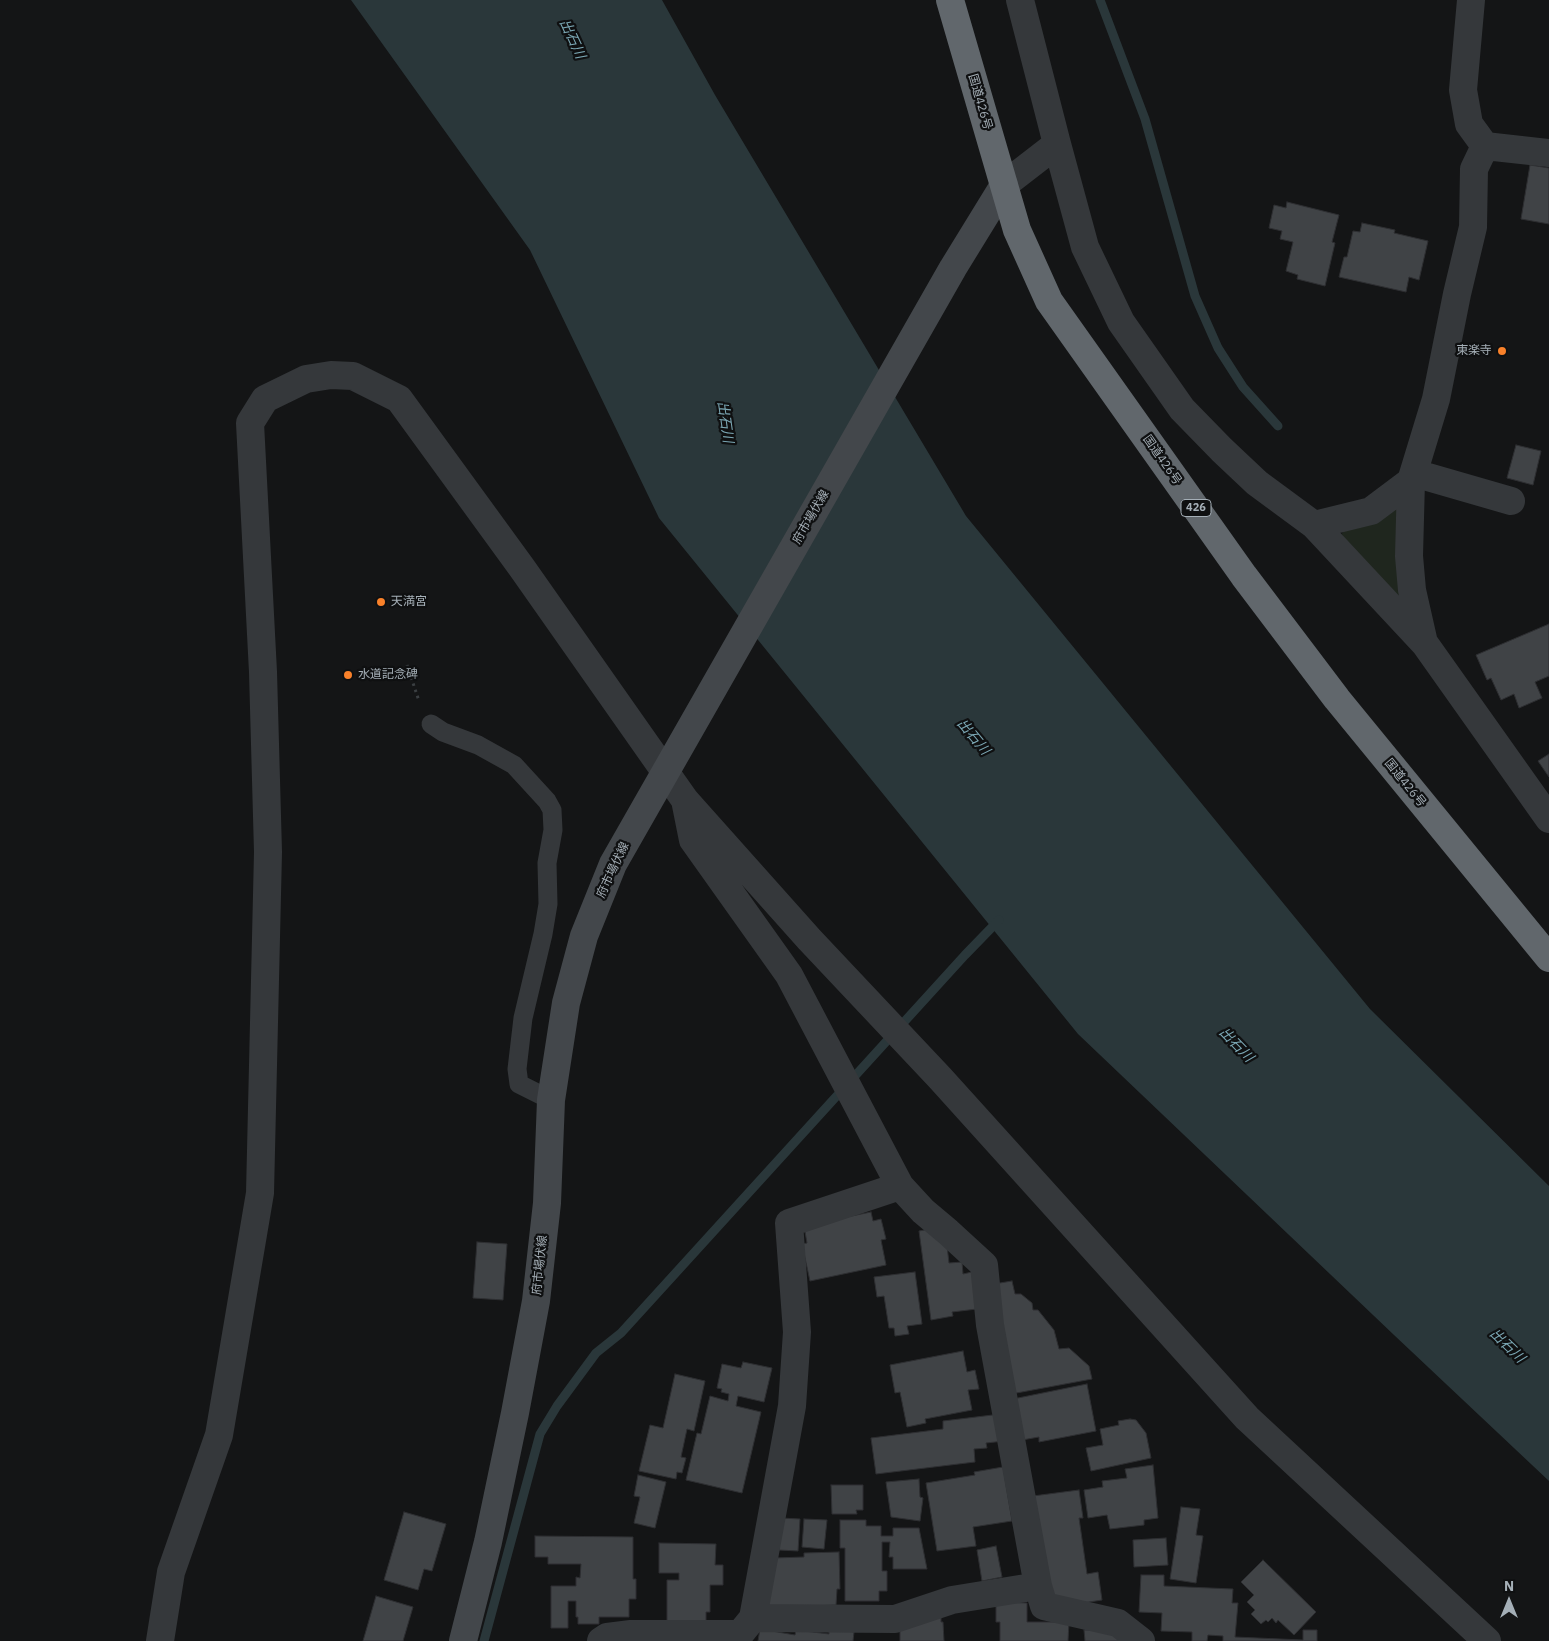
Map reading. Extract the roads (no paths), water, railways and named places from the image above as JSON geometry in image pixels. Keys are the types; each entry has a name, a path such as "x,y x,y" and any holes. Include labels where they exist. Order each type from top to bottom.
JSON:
{"highway":[{"name":"国道426号","path":"950,0 1017,230 1049,301 1244,576 1331,692 1549,958"}],"main road":[{"name":"府市場伏線","path":"463,1641 488,1542 536,1301 547,1203 551,1100 566,1003 584,936 613,864 953,268 1004,185"}],"street":[{"path":"1020,0 1085,247 1121,322 1182,409 1257,483 1314,525 1424,644 1549,819"},
{"path":"1471,0 1463,90 1469,124 1485,146 1549,153"},
{"path":"1004,185 1057,144"},
{"path":"1424,644 1412,590 1410,564 1413,477 1436,399 1457,294 1473,227 1474,169 1485,146"},
{"path":"160,1641 171,1572 219,1436 260,1193 268,852 263,672 250,423 265,399 306,379 331,375 353,376 399,399 685,800 1247,1418 1488,1641"},
{"path":"1314,525 1371,511 1413,477"},
{"path":"1413,477 1511,501"},
{"path":"685,800 693,840 789,975 900,1186 923,1211 984,1266 990,1325 1038,1586 1044,1606 1118,1623 1141,1641"},
{"path":"601,1641 607,1637 631,1634 740,1634 752,1618 792,1406 797,1332 789,1223 900,1186"},
{"path":"752,1618 895,1619 952,1600 1038,1586"}],"lane":[{"path":"431,724 443,732 478,745 514,765 547,801 552,810 553,830 547,863 548,904 543,934 522,1018 517,1070 519,1084 551,1100"}],"water":[{"name":"出石川","path":"351,0 662,0 715,95 966,516 1370,1009 1549,1186 1549,1481 1078,1034 659,518 530,250"}],"waterway":[{"path":"1100,0 1145,119 1195,296 1218,348 1243,387 1278,426"},
{"path":"484,1641 540,1434 557,1406 596,1353 621,1333 999,920"}],"place":[{"name":"東楽寺","path":"1502,351"},
{"name":"天満宮","path":"381,602"},
{"name":"水道記念碑","path":"348,675"}]}
